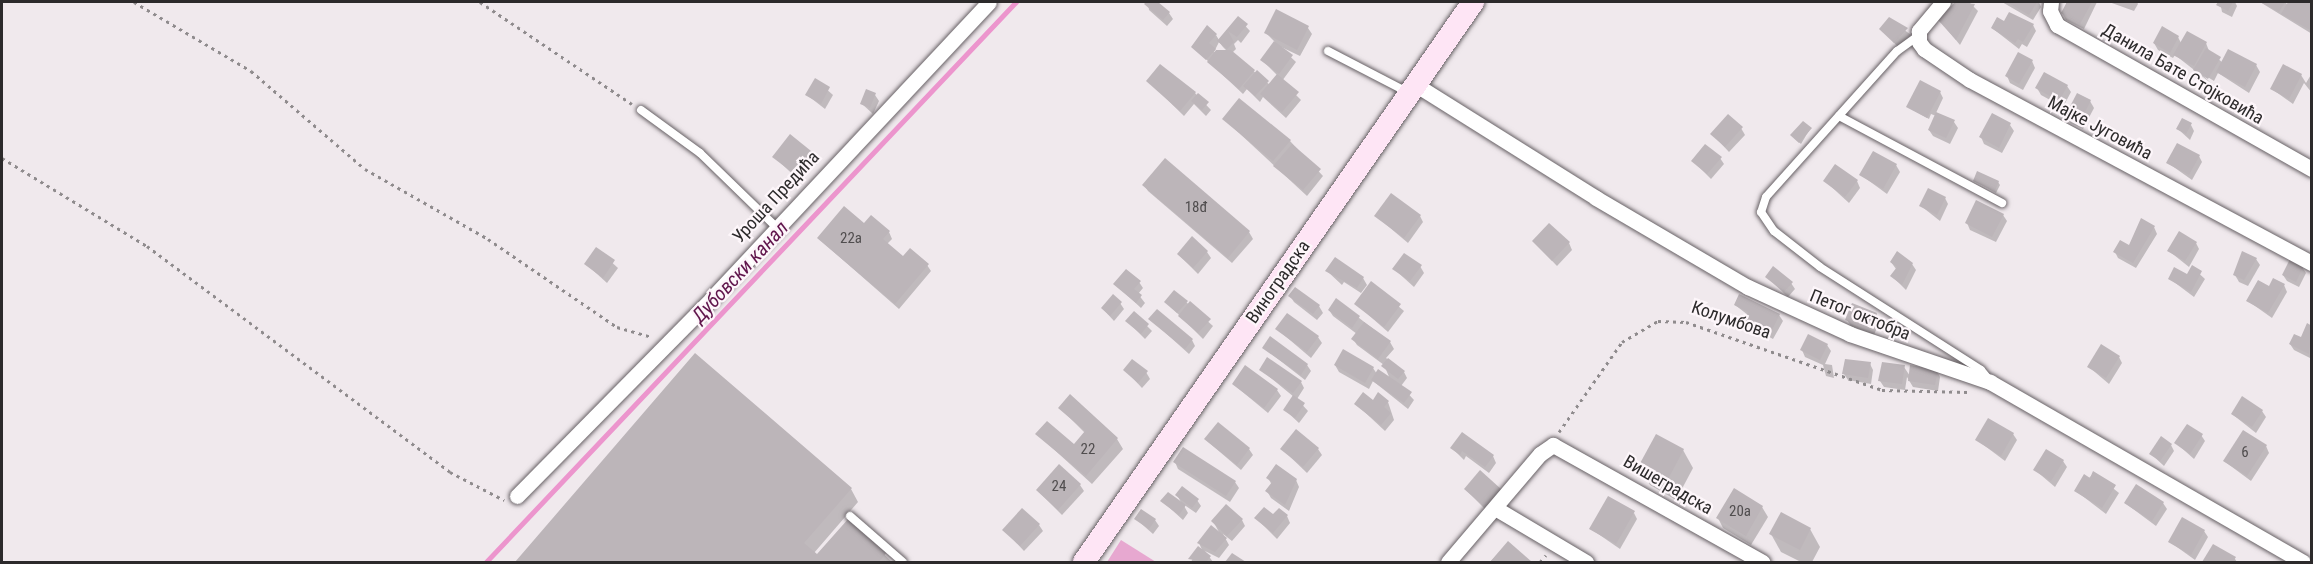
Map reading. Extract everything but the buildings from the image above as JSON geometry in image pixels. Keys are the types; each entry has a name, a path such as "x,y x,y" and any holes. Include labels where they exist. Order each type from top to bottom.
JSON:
{"street":[{"name":"Уроша Предића","path":"517,496 671,340 775,226 989,2"},
{"name":"Виноградска","path":"1084,562 1410,88 1473,2"},
{"path":"1918,36 1943,2"},
{"name":"Данила Бате Стојковића","path":"2051,2 2049,11 2057,25 2312,169"},
{"name":"Мајке Југовића","path":"1918,36 1924,49 1970,80 2312,263"},
{"name":"Петог октобра","path":"1410,88 1748,287 1850,334 1996,386 2304,562"},
{"path":"1448,562 1553,445"},
{"name":"Вишеградска","path":"1553,445 1762,562"},
{"path":"1495,508 1586,562"}],"lane":[{"path":"1918,36 1897,51 1766,197 1762,204 1764,220 1820,267 1981,370 1996,386"},
{"path":"1328,51 1410,88"},
{"path":"641,110 700,153 775,226"},
{"path":"1839,116 2002,203"},
{"path":"850,516 903,562"}],"path":[{"path":"134,2 229,56 365,169 488,239 587,309 617,327 671,340"},
{"path":"480,2 641,110"},
{"path":"2,158 147,246 450,472 502,500 517,496"},
{"name":"Колумбова","path":"1553,445 1561,427 1622,342 1640,328 1658,321 1686,322 1882,390 1988,393 1996,386"}],"shaded area":[{"path":"1121,540 1156,562 1107,562"}],"waterway":[{"name":"Дубовски канал","path":"486,562 1016,2"}]}
